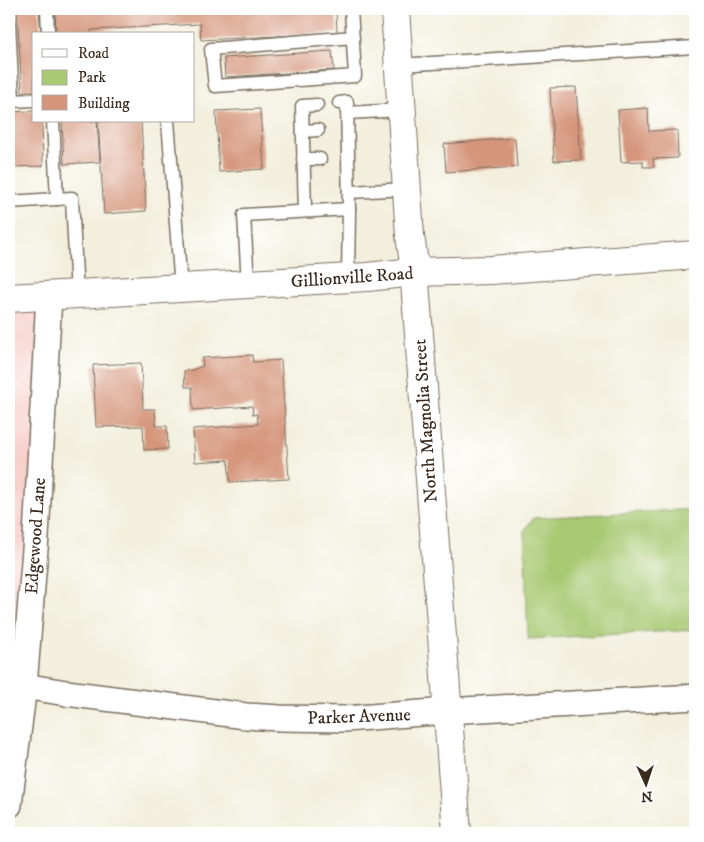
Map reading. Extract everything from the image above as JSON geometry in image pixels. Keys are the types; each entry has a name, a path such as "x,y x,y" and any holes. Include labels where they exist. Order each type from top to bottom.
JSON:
{"street":[{"name":"North Magnolia Street","path":"395,9 410,236 457,833"},
{"name":"Gillionville Road","path":"9,298 348,278 414,272 490,270 695,254"},
{"name":"Edgewood Lane","path":"9,805 24,686 36,537 49,296"},
{"name":"Parker Avenue","path":"24,686 246,716 280,718 345,719 447,711 695,697"}],"lane":[{"path":"47,9 48,32"},
{"path":"351,9 353,37 355,76 215,86 211,49 353,37"},
{"path":"9,22 11,101 32,100"},
{"path":"399,66 695,47"},
{"path":"339,103 347,102 344,128 345,158 350,192 348,278"},
{"path":"305,210 302,106 317,105"},
{"path":"347,113 401,110"},
{"path":"53,122 57,199"},
{"path":"168,122 181,288"},
{"path":"303,131 318,130"},
{"path":"303,159 320,159"},
{"path":"350,192 407,189"},
{"path":"9,202 72,198 78,294"},
{"path":"248,284 244,215 349,208"}],"shaded area":[{"path":"46,299 9,770 9,300"}],"green space":[{"path":"695,509 695,630 528,639 524,531 533,518"}],"building":[{"path":"17,9 39,9 41,32 32,32 32,91 22,92"},
{"path":"55,9 336,9 337,33 201,40 200,24 91,30 92,32 56,32"},
{"path":"332,51 334,70 225,77 224,58"},
{"path":"576,87 581,160 554,161 550,88"},
{"path":"648,108 649,131 677,130 678,158 653,159 654,167 643,167 643,161 621,162 618,110"},
{"path":"260,109 264,169 219,172 216,111"},
{"path":"32,111 32,122 42,122 43,166 9,167 9,112"},
{"path":"62,122 97,122 100,162 64,164"},
{"path":"98,122 141,122 146,211 104,214"},
{"path":"515,138 517,167 446,172 444,144"},
{"path":"252,355 253,362 281,360 289,479 230,482 228,460 195,462 193,429 258,424 257,414 253,415 252,406 193,410 192,387 185,387 184,371 203,366 202,358"},
{"path":"141,363 143,409 155,409 156,426 167,426 168,449 144,450 143,426 96,427 93,365"}]}
